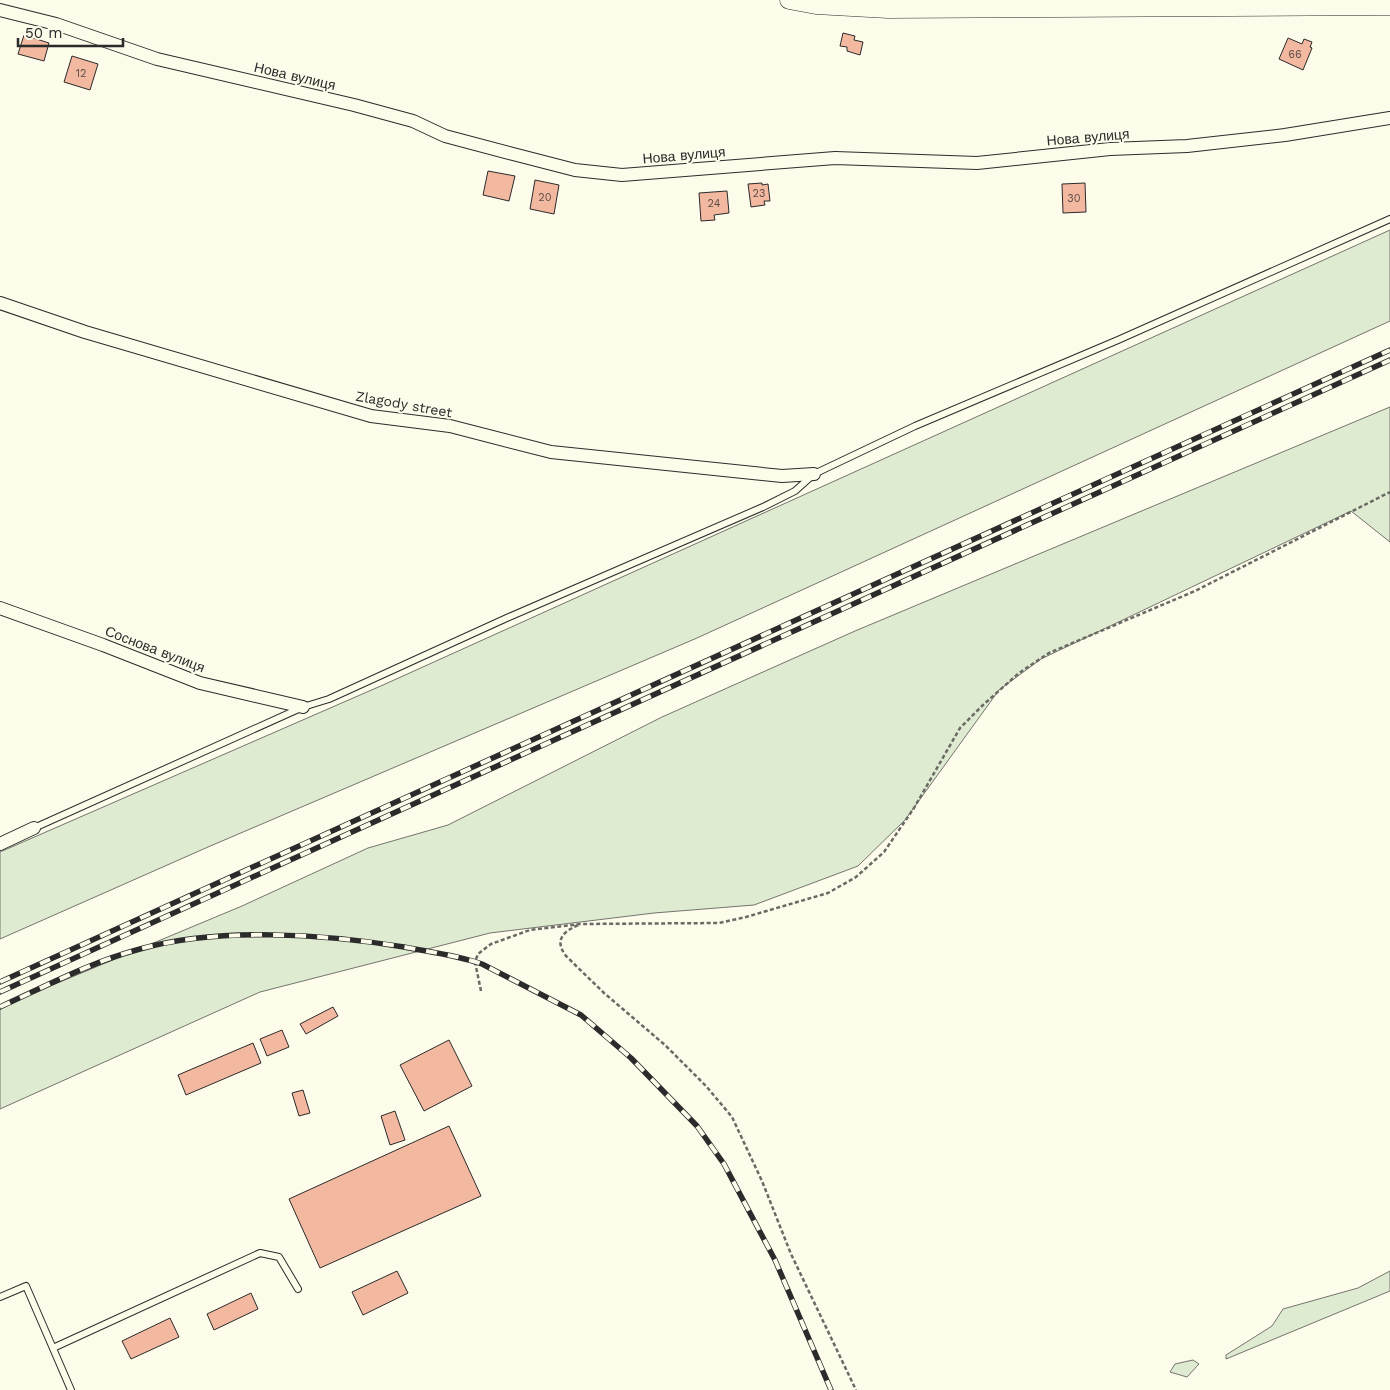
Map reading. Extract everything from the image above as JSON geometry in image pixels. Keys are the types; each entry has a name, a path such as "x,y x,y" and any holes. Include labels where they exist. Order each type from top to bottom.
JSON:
{"street":[{"path":"789,0 888,10 1390,6"},
{"name":"Нова вулиця","path":"0,10 56,24 157,59 354,105 413,122 445,136 575,170 622,175 835,158 978,162 1110,149 1187,146 1285,135 1390,118"},
{"name":"Zlagody street","path":"0,303 95,335 371,416 450,426 551,452 782,476 814,474"},
{"name":"Соснова вулиця","path":"0,608 103,645 200,683 303,707"},
{"path":"0,844 34,828"}],"lane":[{"path":"34,828 303,707 329,699 508,617 763,506 795,491 814,474 915,426 1118,340 1390,219"},
{"path":"53,1348 260,1253 279,1257 298,1289"},
{"path":"0,1297 26,1286 71,1390"}],"path":[{"path":"481,991 476,962 478,954 491,944 530,930 580,924 719,923 828,893 856,877 884,852 914,808 960,728 1019,673 1049,653 1195,591 1390,492"},
{"path":"580,924 567,930 560,939 562,951 604,993 665,1045 706,1086 732,1117 762,1181 791,1254 856,1390"}],"green space":[{"path":"1390,230 1390,321 697,638 208,847 0,939 0,852 383,685"},
{"path":"1390,407 1390,542 1351,511 1041,659 999,690 905,820 858,866 754,905 654,913 490,933 260,992 0,1109 0,1007 242,906 368,848 448,825 662,717 855,631"},
{"path":"1390,1271 1390,1291 1226,1359 1226,1355 1272,1326 1283,1309 1358,1288"},
{"path":"1193,1360 1199,1364 1187,1377 1170,1372 1175,1364"}],"building":[{"path":"843,33 855,36 854,40 863,42 860,55 847,51 847,47 840,46"},
{"path":"24,35 49,43 44,61 18,54"},
{"path":"1288,38 1302,44 1304,39 1312,42 1310,47 1312,48 1303,70 1279,59"},
{"path":"72,56 98,64 90,90 64,82"},
{"path":"488,171 515,176 509,201 483,195"},
{"path":"535,180 559,185 554,214 530,209"},
{"path":"762,183 762,185 768,184 770,201 764,201 765,205 751,207 748,184"},
{"path":"1085,183 1086,212 1063,213 1062,184"},
{"path":"727,191 729,213 714,215 715,220 701,221 699,193"},
{"path":"333,1007 338,1016 306,1034 300,1024"},
{"path":"282,1030 289,1047 267,1056 260,1039"},
{"path":"449,1040 472,1086 424,1111 400,1065"},
{"path":"253,1043 261,1063 186,1095 178,1075"},
{"path":"303,1090 310,1113 299,1116 292,1093"},
{"path":"395,1111 405,1140 390,1145 381,1116"},
{"path":"449,1126 481,1196 320,1268 289,1199"},
{"path":"397,1271 408,1293 363,1315 352,1292"},
{"path":"251,1293 258,1309 214,1330 207,1314"},
{"path":"170,1318 179,1337 131,1359 122,1341"}],"railway":[{"path":"0,982 1390,350"},
{"path":"0,992 1390,360"},
{"path":"0,1007 69,975 122,954 171,942 203,938 237,935 272,935 373,942 433,952 482,964 581,1015 631,1058 697,1126 724,1164 775,1260 831,1390"}]}
